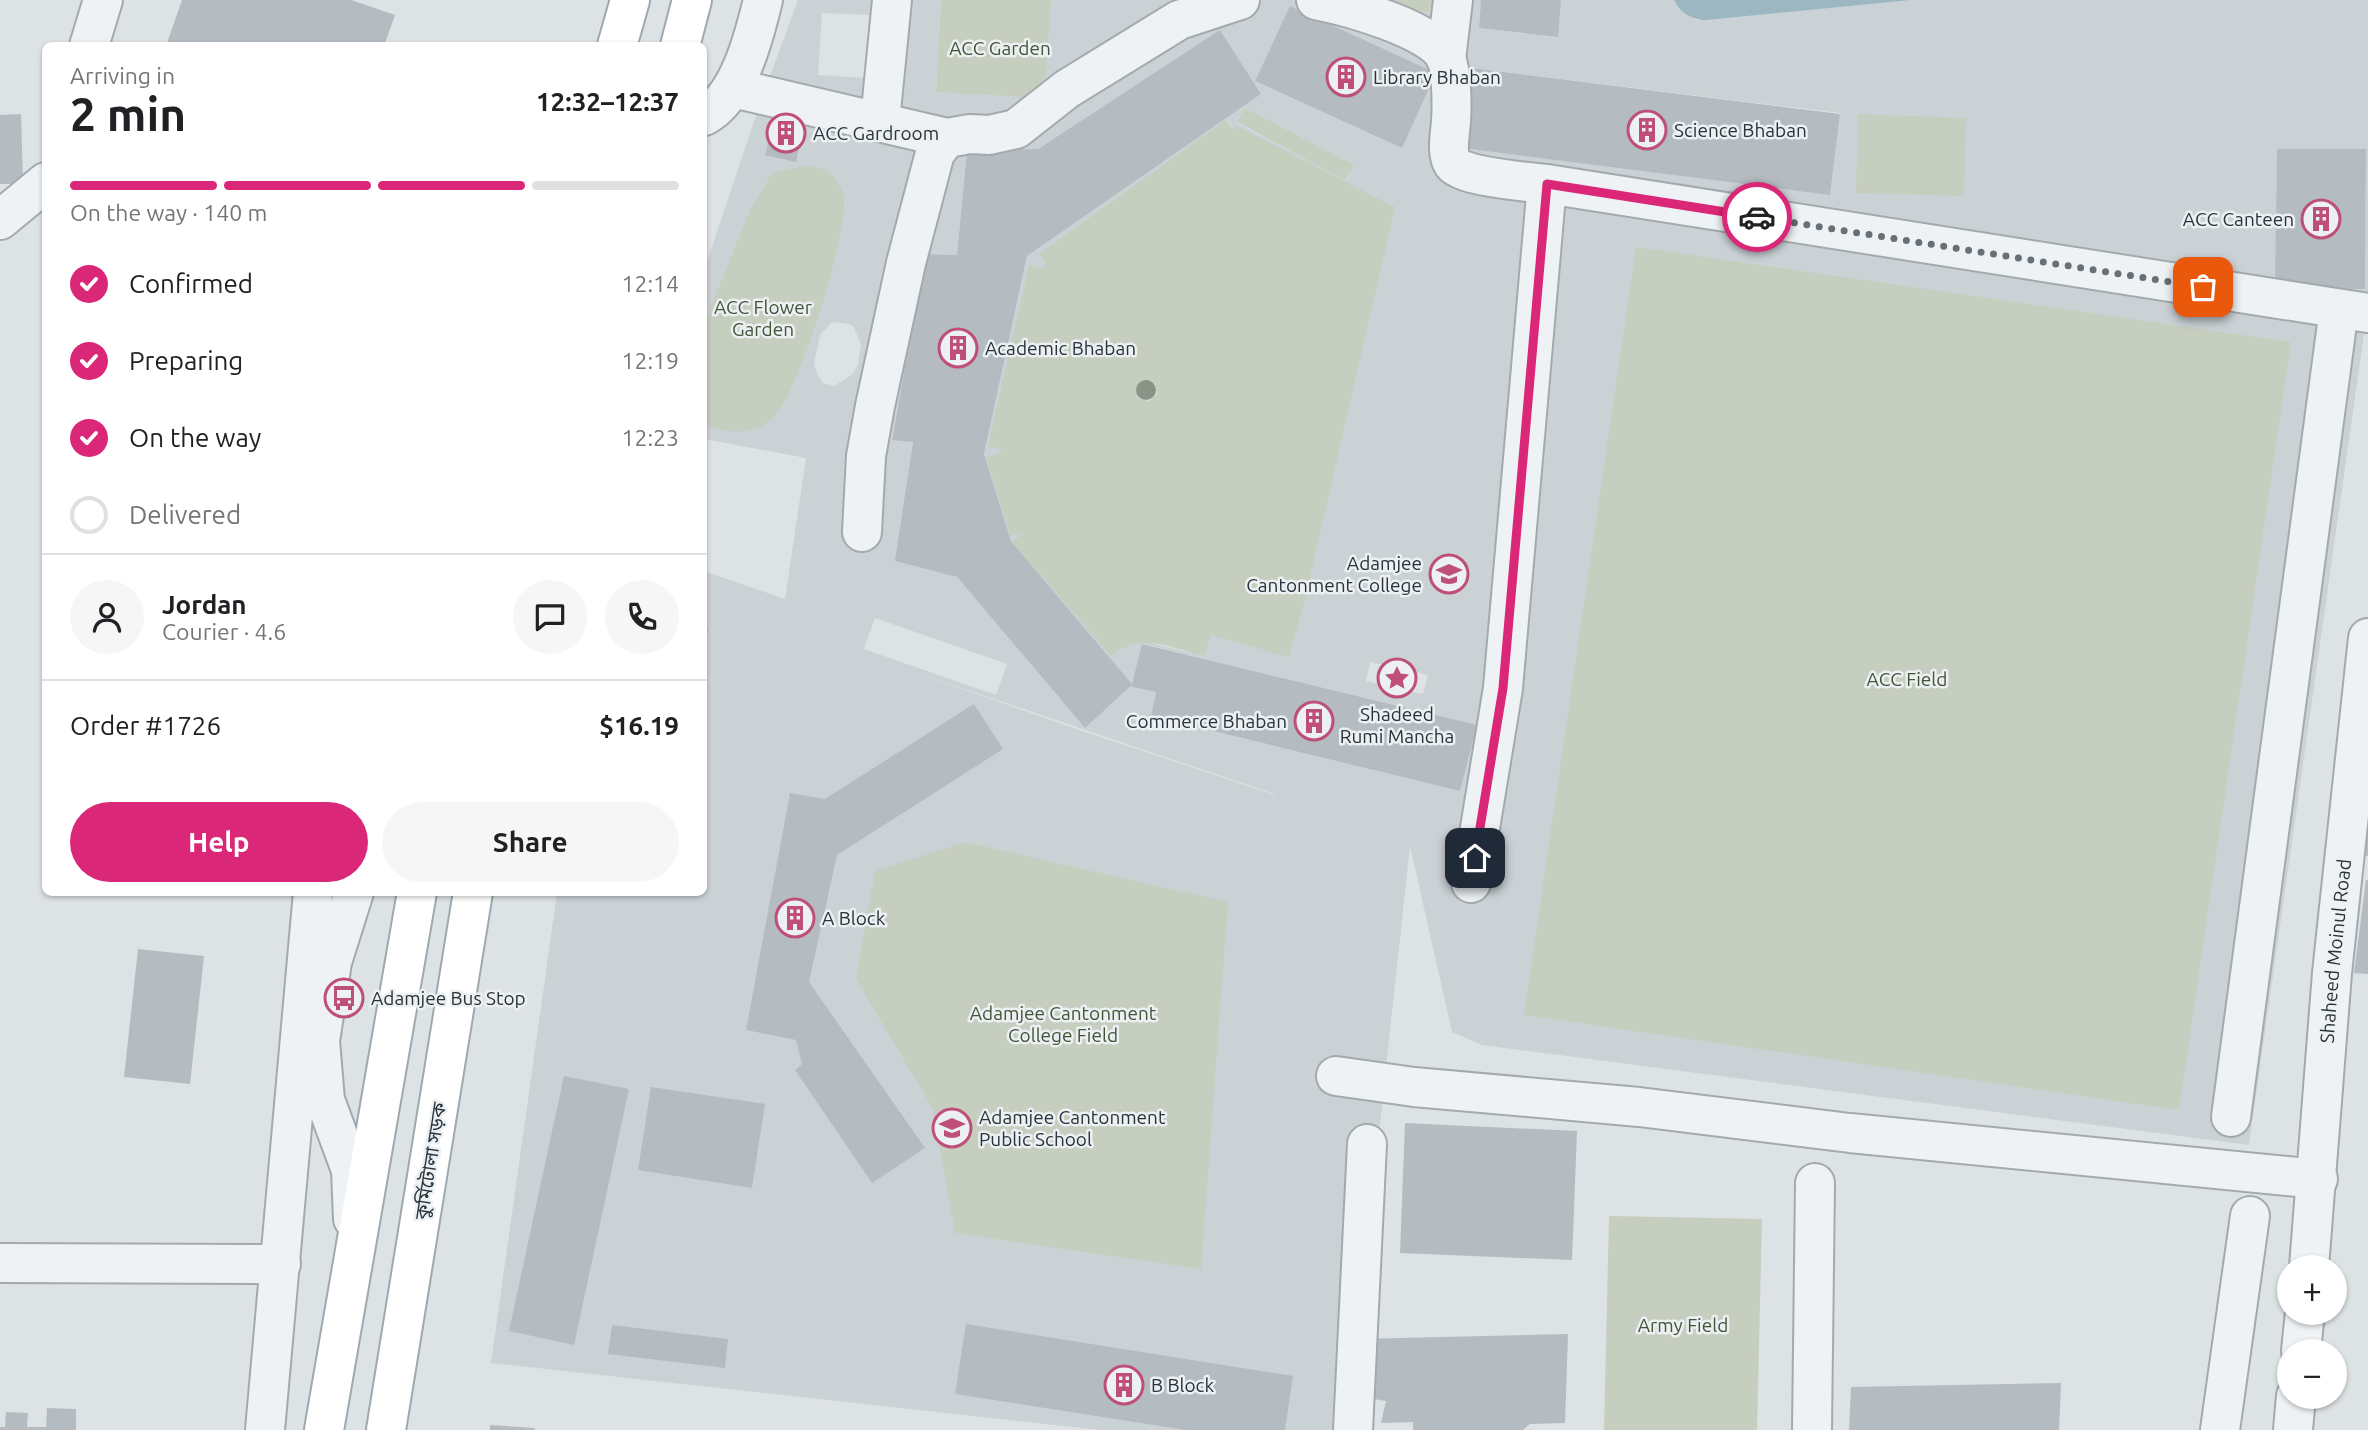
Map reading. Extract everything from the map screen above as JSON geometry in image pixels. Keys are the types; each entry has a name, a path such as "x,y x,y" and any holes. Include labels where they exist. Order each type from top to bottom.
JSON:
{"main road":[{"path":"618,42 630,0"},
{"path":"681,42 692,0"},
{"path":"324,1430 354,1245 417,896"},
{"name":"কুর্মিটোলা সড়ক","path":"386,1430 472,896"}],"street":[{"path":"90,42 103,0"},
{"path":"707,114 714,111 733,88 746,57 763,0"},
{"path":"880,121 892,0"},
{"path":"733,88 947,138 970,134 989,135 1016,129 1067,89 1179,20 1240,0"},
{"path":"1316,0 1419,33 1439,49 1446,59"},
{"path":"1453,0 1446,59 1451,108 1450,153 1453,164 1462,171 2354,311 2231,1117"},
{"path":"862,532 866,456 895,315 928,174 935,153 947,138"},
{"path":"1471,883 1503,688 1547,184"},
{"path":"0,220 42,185"},
{"name":"Shaheed Moinul Road","path":"2310,1255 2332,973 2368,638"},
{"path":"265,1430 313,896"},
{"path":"353,896 332,962 320,1041 325,1100 351,1170 354,1245"},
{"path":"1336,1076 1413,1087 1639,1107 1850,1133 2318,1179"},
{"path":"1353,1430 1367,1144"},
{"path":"1812,1430 1815,1184"},
{"path":"2220,1430 2250,1216"},
{"path":"0,1263 281,1264"},
{"path":"2293,1430 2295,1409"}],"shaded area":[{"path":"798,0 941,0 936,91 1045,97 1051,0 1361,0 1430,11 1432,0 1481,0 1479,28 1557,37 1561,0 1674,0 1696,20 1911,0 2368,0 2368,306 2249,1145 1482,1045 1452,1032 1410,846 1347,1430 1101,1430 491,1363 557,896 707,896 707,572 785,599 806,458 707,440 710,309 707,322 707,261","holes":["1290,7 1436,73 1402,147 1255,81","822,13 869,15 866,78 818,75","1220,31 1261,94 1027,256 984,454 1011,541 1132,684 1143,644 1476,725 1460,791 1151,716 1156,692 1132,685 1085,728 957,577 896,561 913,442 892,439 925,254 957,255 967,150 1038,149","1465,67 1840,113 1830,194 1454,147","776,106 795,161 765,154","1245,108 1353,165 1346,180 1237,123","1227,120 1233,128 1046,262 1040,254","2277,149 2366,150 2365,289 2276,289","1315,270 1204,656 1143,641 1003,449","832,322 849,324 853,326 861,344 858,364 853,374 834,386 823,383 814,364 820,335","875,618 1007,664 996,695 864,649","1370,662 1428,675 1423,694 1366,681","908,670 1274,795 1068,726"]}],"green space":[{"name":"ACC Garden","path":"941,0 1051,0 1045,98 936,92"},
{"path":"1361,0 1432,0 1430,12 1361,3"},
{"path":"1245,108 1354,165 1345,180 1237,122"},
{"path":"1858,114 1966,118 1964,196 1856,193"},
{"path":"1226,120 1233,129 1237,126 1395,207 1304,603 1289,657 1211,635 1204,656 1168,646 1144,643 1122,648 1111,656 1012,542 1024,533 1010,535 986,457 998,454 1002,449 988,446 1029,265 1043,269 1046,262 1039,254","holes":["1144,381 1155,384 1157,394 1149,401 1139,398 1136,389"]},
{"name":"ACC Flower Garden","path":"806,166 829,170 843,193 844,211 840,238 809,343 785,400 775,416 760,427 742,431 723,430 707,425 707,322 751,208 773,172"},
{"name":"ACC Field","path":"1636,247 2291,342 2179,1110 1524,1015"},
{"name":"Adamjee Cantonment College Field","path":"965,842 1228,902 1201,1269 955,1233 933,1109 856,979 875,871"},
{"name":"Army Field","path":"1609,1216 1762,1219 1757,1430 1604,1430"}],"water":[{"path":"1674,0 1911,0 1706,20 1687,15"}],"building":[{"path":"182,0 351,0 395,15 385,42 167,42"},
{"path":"1481,0 1561,0 1558,37 1479,28"},
{"name":"Library Bhaban","path":"1290,6 1436,73 1402,148 1255,81"},
{"name":"Academic Bhaban","path":"1220,30 1261,94 1027,256 984,454 1011,541 1132,684 1142,644 1477,725 1460,791 1151,716 1156,692 1132,685 1085,728 957,577 895,561 913,442 892,440 925,254 957,255 967,150 1038,149"},
{"name":"Science Bhaban","path":"1464,67 1840,114 1830,195 1454,147"},
{"name":"ACC Gardroom","path":"776,105 807,112 796,162 765,155"},
{"path":"21,114 23,184 0,184 0,115"},
{"name":"ACC Canteen","path":"2277,149 2366,149 2365,289 2275,289"},
{"name":"A Block","path":"974,704 1003,749 837,855 809,982 925,1148 872,1183 795,1070 802,1064 796,1040 746,1030 790,793 825,799"},
{"path":"2368,827 2368,856 2363,855"},
{"path":"2368,880 2368,974 2354,973"},
{"path":"138,949 204,956 190,1084 124,1077"},
{"path":"564,1076 629,1089 574,1345 509,1331"},
{"path":"651,1087 765,1104 752,1188 638,1170"},
{"path":"1405,1123 1577,1131 1572,1260 1400,1253"},
{"name":"B Block","path":"966,1324 1293,1376 1285,1430 1186,1430 955,1394"},
{"path":"612,1325 728,1339 725,1368 608,1354"},
{"path":"1568,1334 1565,1423 1530,1424 1523,1430 1413,1430 1413,1422 1381,1423 1386,1401 1355,1396 1359,1339"},
{"path":"2061,1383 2059,1430 1849,1430 1851,1387"},
{"path":"47,1408 76,1409 76,1430 0,1430 0,1427 5,1427 6,1412 28,1413 27,1427 46,1427"},
{"path":"490,1425 535,1428 535,1430 490,1430"}],"way so far":[{"path":"1757,217 2203,287"}],"place":[{"name":"Library Bhaban","path":"1346,77"},
{"name":"Science Bhaban","path":"1647,130"},
{"name":"ACC Gardroom","path":"786,133"},
{"name":"ACC Canteen","path":"2321,219"},
{"name":"Academic Bhaban","path":"958,348"},
{"name":"Adamjee Cantonment College","path":"1449,574"},
{"name":"Shadeed Rumi Mancha","path":"1397,678"},
{"name":"Commerce Bhaban","path":"1314,721"},
{"name":"A Block","path":"795,918"},
{"name":"Adamjee Bus Stop","path":"344,998"},
{"name":"Adamjee Cantonment Public School","path":"952,1128"},
{"name":"B Block","path":"1124,1385"}],"route":[{"path":"1475,858 1503,688 1547,184 1757,217"}]}
